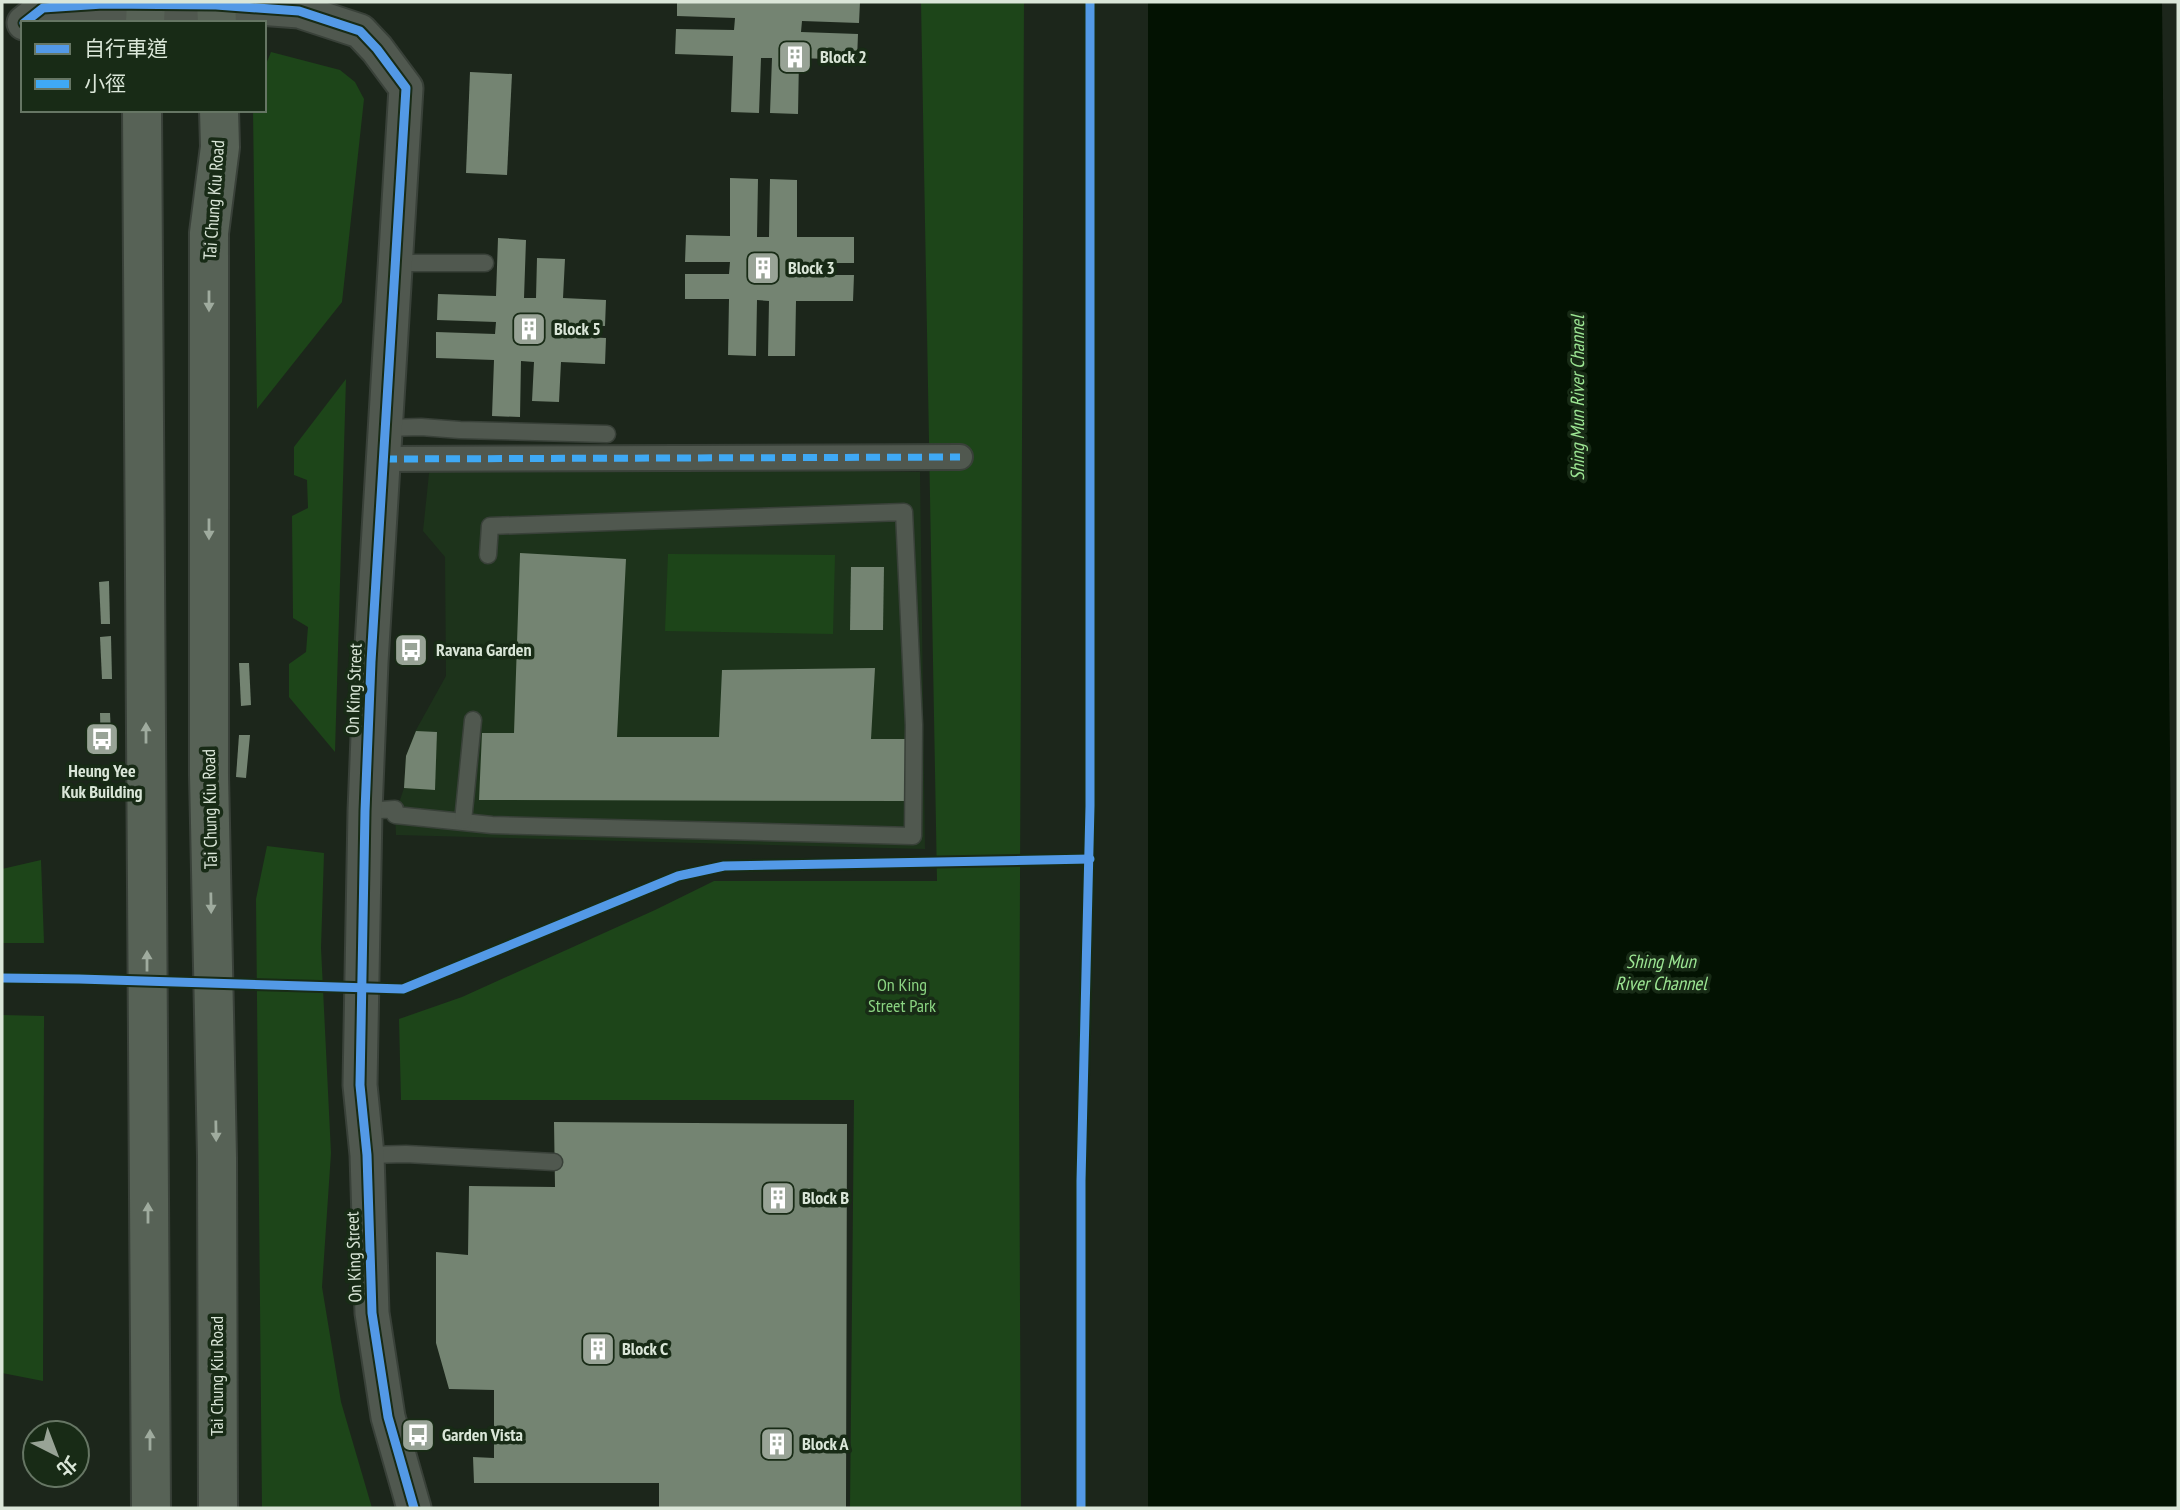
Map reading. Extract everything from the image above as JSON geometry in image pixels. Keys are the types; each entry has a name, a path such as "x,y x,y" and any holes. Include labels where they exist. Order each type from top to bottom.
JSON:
{"main road":[{"path":"142,112 151,1508"},
{"name":"Tai Chung Kiu Road","path":"218,1508 217,1157 209,775 209,233 220,147 219,112"}],"street":[{"name":"On King Street","path":"25,21 43,8 146,9 208,13 299,11 360,31 406,88 371,662 365,811 360,1086 367,1155 372,1313 388,1417 414,1508"},
{"path":"384,443 960,457"}],"lane":[{"path":"395,263 485,263"},
{"path":"384,443 421,427 607,434"},
{"path":"365,811 395,809 395,815 505,826 913,836 914,725 904,512 490,526 488,555"},
{"path":"463,821 473,720"},
{"path":"367,1155 458,1156 554,1162"}],"shaded area":[{"path":"430,464 920,472 925,849 396,835 395,815 404,788 406,756 416,730 446,676 445,557 423,531"}],"green space":[{"name":"On King Street Park","path":"921,2 1024,2 1019,1099 1021,1508 850,1508 854,1100 401,1100 399,1019 462,997 714,881 937,881"},
{"path":"271,52 340,70 355,82 364,99 342,302 257,409 253,112 266,112 266,64"},
{"path":"346,379 335,752 289,697 289,664 306,652 308,627 293,618 292,516 308,508 307,480 294,475 294,447"},
{"path":"668,554 835,555 833,634 665,631"},
{"path":"267,846 324,853 321,948 331,1153 322,1287 341,1402 372,1508 262,1508 256,899"},
{"path":"41,860 44,943 2,943 2,869"},
{"path":"2,1015 44,1016 43,1381 2,1373"}],"water":[{"name":"Shing Mun River Channel","path":"1148,2 2162,2 2178,1508 1148,1508"}],"building":[{"name":"Block 2","path":"677,2 860,2 859,23 802,21 801,32 858,34 857,60 799,58 798,114 770,113 772,58 761,58 759,113 731,112 733,56 675,54 676,29 734,30 735,18 677,16"},
{"path":"470,72 512,74 507,175 466,173"},
{"name":"Block 3","path":"730,178 758,179 757,237 769,237 770,179 797,180 797,237 854,237 854,263 797,263 796,275 854,275 853,301 796,301 795,356 768,356 769,301 757,300 756,356 728,355 729,299 685,299 685,274 729,274 730,262 685,262 686,235 730,236"},
{"name":"Block 5","path":"498,238 526,240 524,298 536,298 537,258 565,259 563,298 606,300 605,326 563,325 562,336 606,338 605,364 561,362 559,402 532,401 534,362 521,361 520,417 492,416 494,360 436,358 436,332 495,334 496,322 437,320 438,294 496,296"},
{"path":"520,553 626,559 617,737 719,737 722,670 875,668 871,739 906,739 904,801 479,800 482,733 514,733"},
{"path":"851,567 884,567 883,630 850,630"},
{"path":"109,581 110,624 101,624 99,582"},
{"path":"111,636 112,679 102,679 100,637"},
{"path":"239,663 249,663 251,705 241,706"},
{"path":"100,713 110,713 112,755 101,755"},
{"path":"416,731 437,732 435,790 404,788 406,756"},
{"path":"239,735 250,735 246,778 236,777"},
{"path":"554,1122 847,1124 846,1508 659,1508 659,1483 474,1483 473,1457 494,1458 494,1390 449,1389 436,1343 436,1252 468,1255 469,1186 555,1187"}],"marked path":[{"path":"383,459 960,457"}],"cycle path":[{"path":"1081,1508 1081,1181 1090,806 1090,2"},
{"path":"27,21 43,8 103,4 216,5 299,11 360,31 406,88 371,662 365,811 360,1085 367,1155 372,1313 388,1417 414,1508"},
{"path":"2,978 403,989 678,876 724,866 1090,859"}],"place":[{"name":"Block 2","path":"795,57"},
{"name":"Block 3","path":"763,268"},
{"name":"Block 5","path":"529,329"},
{"name":"Ravana Garden","path":"411,650"},
{"name":"Heung Yee Kuk Building","path":"102,739"},
{"name":"Block B","path":"778,1198"},
{"name":"Block C","path":"598,1349"},
{"name":"Garden Vista","path":"418,1435"},
{"name":"Block A","path":"777,1444"}]}
